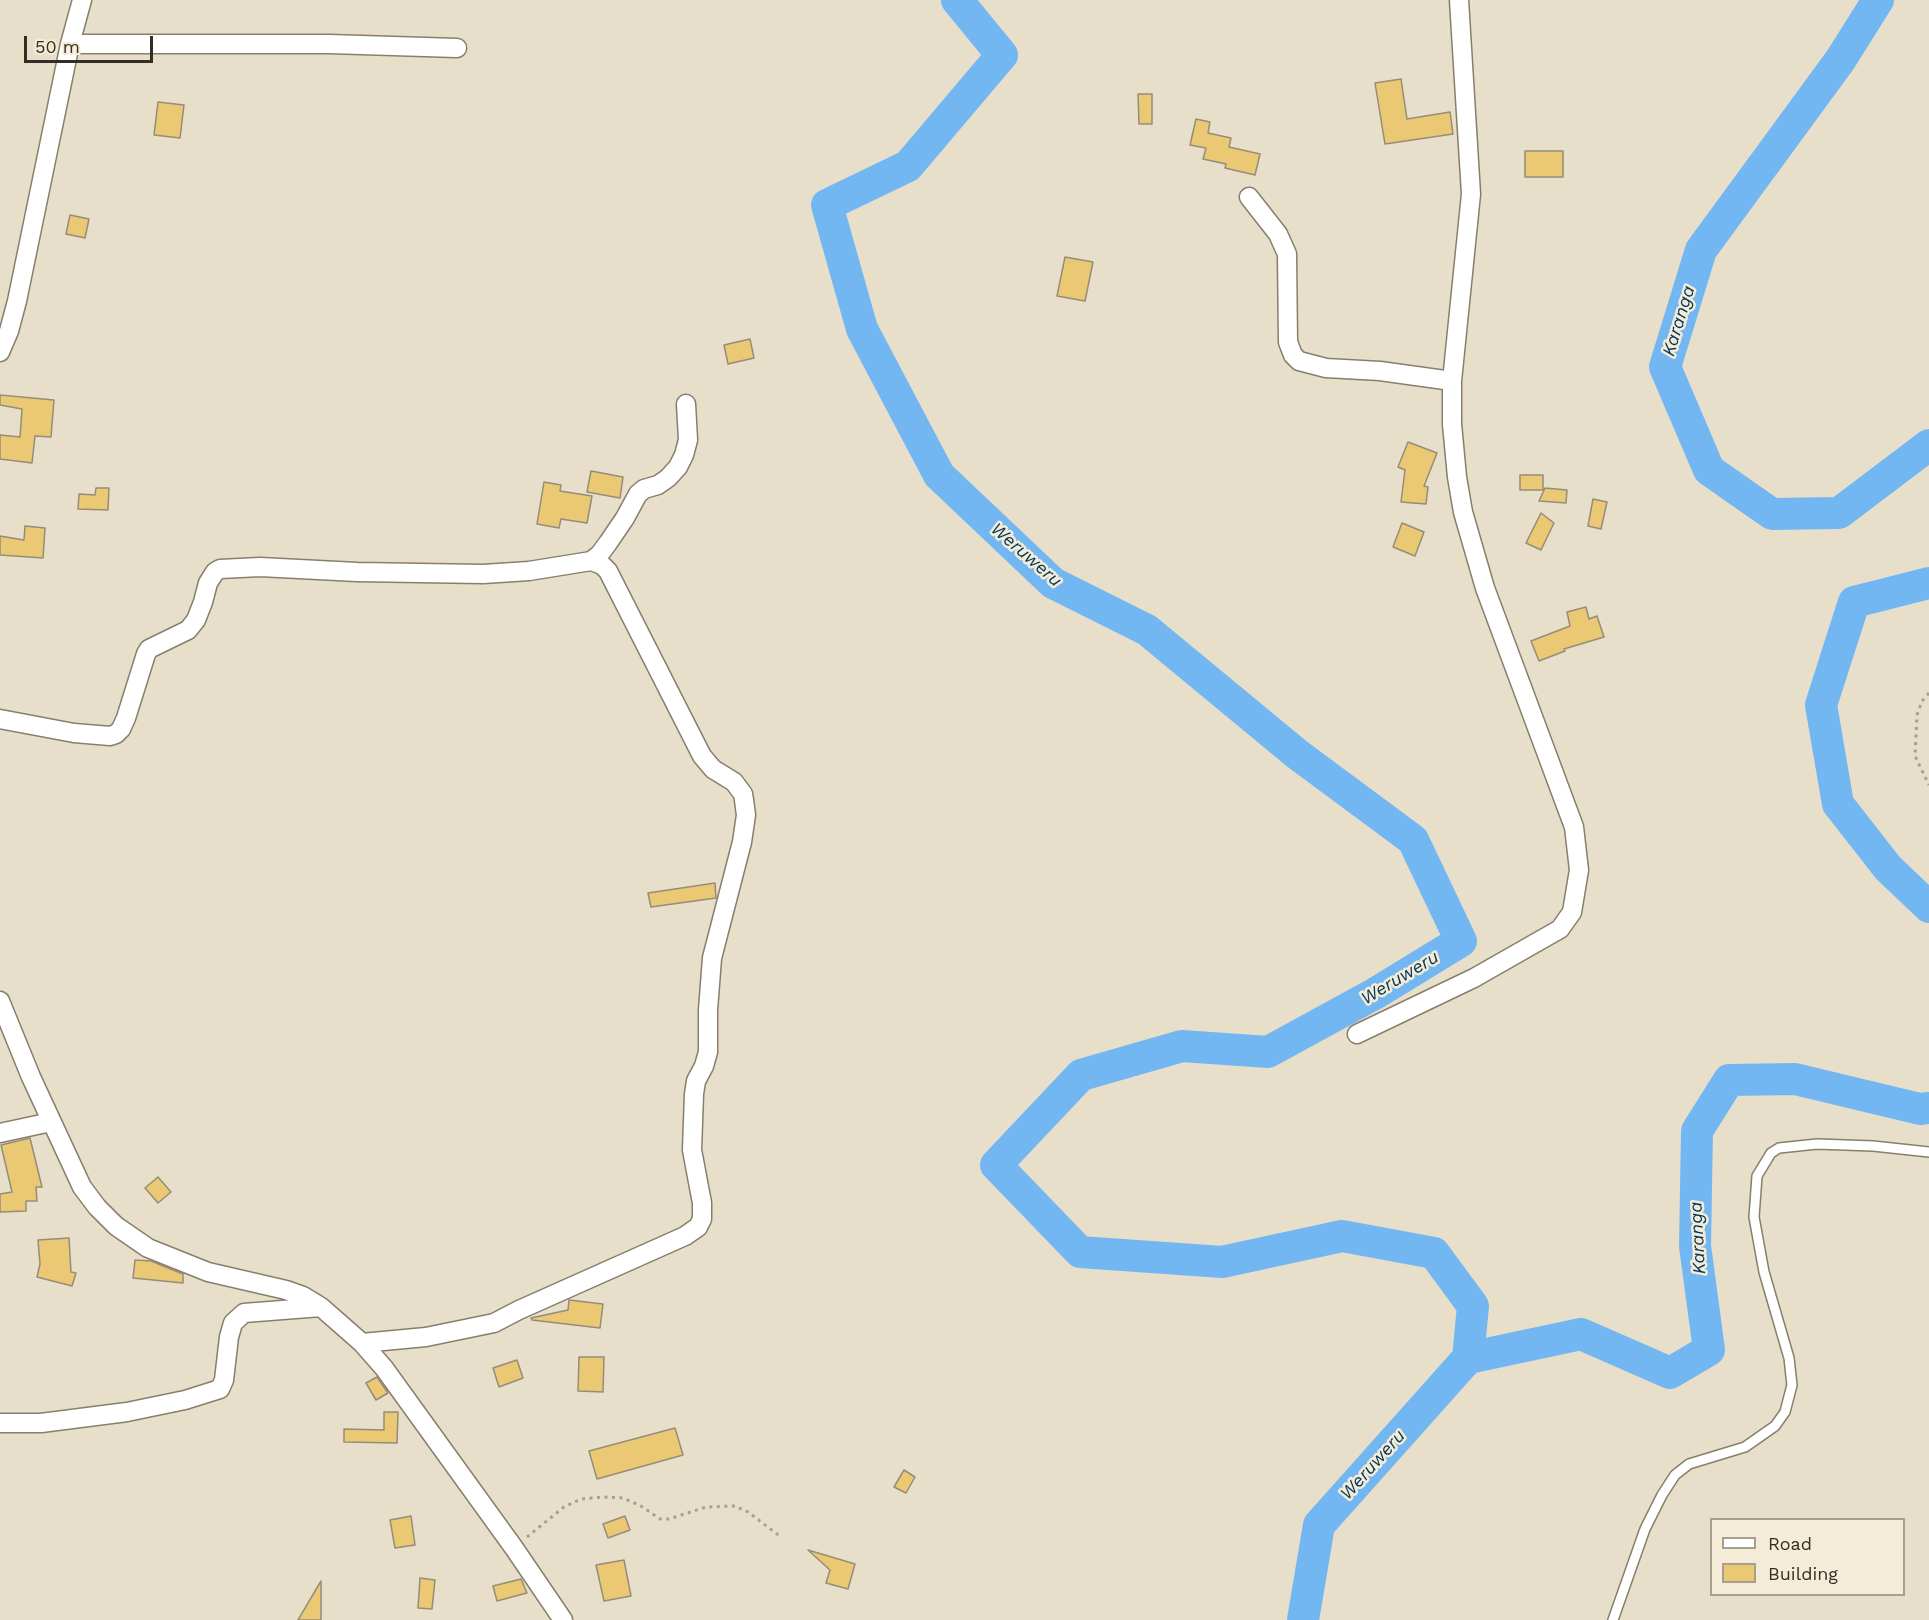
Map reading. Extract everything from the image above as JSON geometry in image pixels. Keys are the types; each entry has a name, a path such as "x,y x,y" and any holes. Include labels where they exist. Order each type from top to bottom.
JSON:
{"street":[{"path":"0,352 9,331 17,301 70,44 82,0"},
{"path":"1357,1034 1474,978 1560,929 1572,912 1577,892 1579,870 1574,827 1485,588 1463,512 1457,477 1452,381 1471,194 1459,0"},
{"path":"70,44 329,44 457,48"},
{"path":"1249,197 1278,234 1287,254 1288,342 1293,355 1299,361 1326,368 1380,371 1452,381"},
{"path":"0,719 74,734 110,736 116,734 126,718 149,649 188,630 196,620 208,582 220,569 260,567 357,572 483,574 529,571 591,561 608,543 638,494 644,489 663,482 678,467 688,440 686,404"},
{"path":"362,1343 426,1336 494,1323 685,1236 698,1227 702,1219 692,1150 694,1094 696,1081 708,1052 712,958 742,842 746,815 743,794 734,782 713,769 702,756 608,571 602,565 591,561"},
{"path":"0,1001 51,1122 82,1187 116,1226 148,1248 208,1272 303,1296 321,1307 362,1343 384,1368 563,1620"},
{"path":"0,1133 51,1122"},
{"path":"0,1423 41,1423 127,1412 185,1400 220,1389 224,1380 233,1323 244,1313 321,1307"}],"lane":[{"path":"1613,1620 1645,1529 1675,1475 1689,1464 1746,1447 1775,1426 1785,1412 1792,1385 1789,1358 1764,1272 1754,1217 1757,1176 1771,1153 1779,1148 1817,1144 1873,1146 1929,1152"}],"path":[{"path":"1929,693 1922,700 1917,714 1915,756 1929,785"},
{"path":"514,1548 564,1507 581,1499 602,1497 623,1498 641,1506 660,1519 669,1520 706,1507 735,1506 748,1512 781,1537"}],"building":[{"path":"1401,79 1407,119 1450,112 1453,134 1385,144 1375,83"},
{"path":"1138,94 1152,94 1152,124 1139,124"},
{"path":"158,102 184,105 180,138 154,135"},
{"path":"1196,119 1210,122 1208,133 1231,138 1229,147 1260,154 1255,175 1225,168 1226,164 1203,159 1206,148 1190,145"},
{"path":"1525,151 1563,151 1563,177 1525,177"},
{"path":"70,215 89,219 85,238 66,234"},
{"path":"1065,257 1093,262 1085,301 1057,296"},
{"path":"750,339 754,358 728,364 724,345"},
{"path":"0,395 54,400 51,437 35,436 32,463 0,459 0,435 20,437 22,409 0,405"},
{"path":"1408,442 1437,453 1424,486 1428,487 1426,504 1401,502 1405,470 1398,467"},
{"path":"591,471 623,477 620,498 587,492"},
{"path":"1520,475 1543,475 1543,490 1520,490"},
{"path":"544,482 561,485 560,491 592,496 587,523 561,519 559,528 537,524"},
{"path":"96,488 109,488 108,510 78,509 79,494 95,495"},
{"path":"1545,488 1567,490 1566,503 1539,501"},
{"path":"1593,499 1607,502 1601,529 1588,526"},
{"path":"1541,513 1554,523 1541,550 1526,543"},
{"path":"1402,523 1424,532 1415,556 1393,547"},
{"path":"25,526 45,528 43,558 0,555 0,536 24,540"},
{"path":"1586,607 1589,619 1597,616 1604,637 1564,649 1565,651 1539,661 1531,641 1570,626 1567,612"},
{"path":"715,883 716,898 651,907 648,893"},
{"path":"30,1138 42,1187 36,1187 37,1201 26,1201 26,1211 0,1212 0,1194 12,1192 1,1145"},
{"path":"158,1177 171,1192 158,1203 145,1188"},
{"path":"69,1238 71,1272 76,1273 72,1286 37,1277 40,1264 38,1240"},
{"path":"135,1260 151,1261 183,1274 183,1283 133,1278"},
{"path":"569,1300 603,1304 600,1328 532,1320 531,1318 568,1310"},
{"path":"579,1357 604,1357 603,1392 578,1391"},
{"path":"517,1360 523,1378 499,1387 493,1368"},
{"path":"377,1377 388,1393 376,1400 366,1383"},
{"path":"384,1412 398,1412 397,1443 344,1442 344,1429 384,1430"},
{"path":"675,1428 683,1455 597,1479 589,1451"},
{"path":"904,1470 915,1477 906,1493 894,1487"},
{"path":"411,1516 415,1545 395,1548 390,1520"},
{"path":"625,1516 630,1530 608,1538 603,1524"},
{"path":"808,1550 855,1564 848,1589 826,1583 830,1570"},
{"path":"624,1560 631,1596 604,1601 596,1565"},
{"path":"420,1578 435,1580 432,1609 418,1608"},
{"path":"521,1579 527,1593 497,1601 493,1586"},
{"path":"321,1581 321,1620 298,1620"}],"waterway":[{"name":"Weruweru","path":"957,0 1002,55 908,166 827,205 862,329 939,475 1053,583 1147,630 1297,754 1413,840 1461,941 1376,993 1268,1052 1182,1046 1081,1075 996,1165 1080,1252 1222,1262 1342,1236 1434,1253 1473,1306 1468,1358 1319,1525 1303,1620"},
{"name":"Karanga","path":"1878,0 1841,59 1701,250 1665,367 1709,470 1772,514 1839,513 1929,445"},
{"name":"Karanga","path":"1929,583 1854,602 1821,705 1838,804 1888,868 1929,907"},
{"name":"Karanga","path":"1468,1358 1581,1334 1670,1373 1709,1350 1695,1246 1697,1131 1729,1080 1795,1079 1920,1109 1929,1108"}]}
